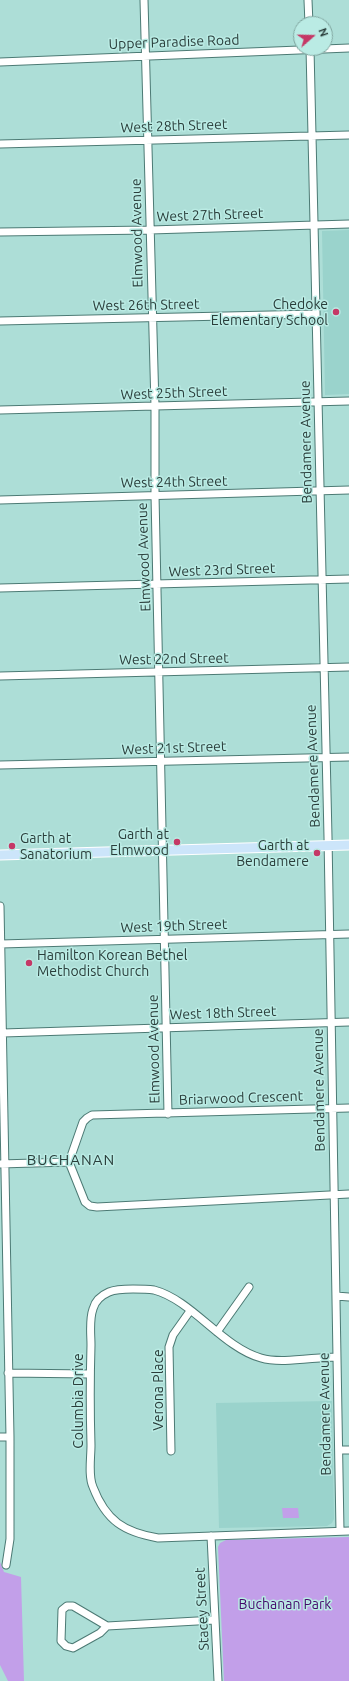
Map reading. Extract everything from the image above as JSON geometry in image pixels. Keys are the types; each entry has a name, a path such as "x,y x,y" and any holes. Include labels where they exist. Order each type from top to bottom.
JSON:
{"main road":[{"path":"0,855 349,845"}],"street":[{"name":"Elmwood Avenue","path":"144,0 147,56 155,406 155,495 164,850 168,1114"},
{"path":"308,0 309,16"},
{"name":"Upper Paradise Road","path":"333,48 349,48"},
{"name":"Upper Paradise Road","path":"0,62 293,50"},
{"name":"Bendamere Avenue","path":"310,56 328,845 340,1531"},
{"name":"West 28th Street","path":"0,144 349,135"},
{"name":"West 27th Street","path":"0,232 150,230 349,224"},
{"name":"West 26th Street","path":"0,321 316,314"},
{"name":"West 25th Street","path":"0,410 349,401"},
{"name":"West 24th Street","path":"0,500 349,490"},
{"name":"West 23rd Street","path":"0,588 349,579"},
{"name":"West 22nd Street","path":"0,676 349,667"},
{"name":"West 21st Street","path":"0,766 349,757"},
{"path":"0,906 1,1010 3,1033 3,1253 10,1436 10,1539 6,1565"},
{"name":"West 19th Street","path":"0,944 349,934"},
{"name":"West 18th Street","path":"3,1033 349,1022"},
{"name":"Briarwood Crescent","path":"69,1162 83,1122 92,1115 349,1108"},
{"path":"3,1164 69,1162 85,1202 90,1206 98,1207 349,1194"},
{"path":"217,1332 248,1287"},
{"name":"Columbia Drive","path":"336,1357 286,1360 262,1359 244,1351 165,1294 153,1290 125,1289 109,1292 98,1300 92,1309 90,1374 92,1486 101,1504 114,1521 125,1529 140,1535 158,1538 349,1531"},
{"path":"336,1296 349,1297"},
{"name":"Verona Place","path":"171,1451 169,1347 173,1335 190,1311"},
{"path":"8,1373 90,1374"},
{"path":"0,1437 10,1436"},
{"path":"339,1450 349,1450"},
{"name":"Stacey Street","path":"211,1536 218,1681"},
{"path":"108,1626 100,1633 73,1648 66,1646 61,1641 62,1610 67,1606 73,1606 108,1626 215,1620"}],"shaded area":[{"name":"Chedoke Elementary School","path":"349,230 349,394 325,395 322,231"},
{"path":"332,1401 334,1519 332,1523 327,1526 219,1528 216,1403"}],"green space":[{"path":"282,1508 298,1508 299,1518 283,1518"},
{"name":"Buchanan Park","path":"349,1537 349,1681 224,1681 218,1547 220,1543 226,1540"},
{"path":"0,1562 4,1572 21,1577 24,1681 8,1681 0,1665"}],"place":[{"name":"Chedoke Elementary School","path":"336,312"},
{"name":"Garth at Elmwood","path":"177,842"},
{"name":"Garth at Sanatorium","path":"12,846"},
{"name":"Garth at Bendamere","path":"317,853"},
{"name":"Hamilton Korean Bethel Methodist Church","path":"29,963"}],"district":[{"name":"BUCHANAN","path":"71,1160"}]}
